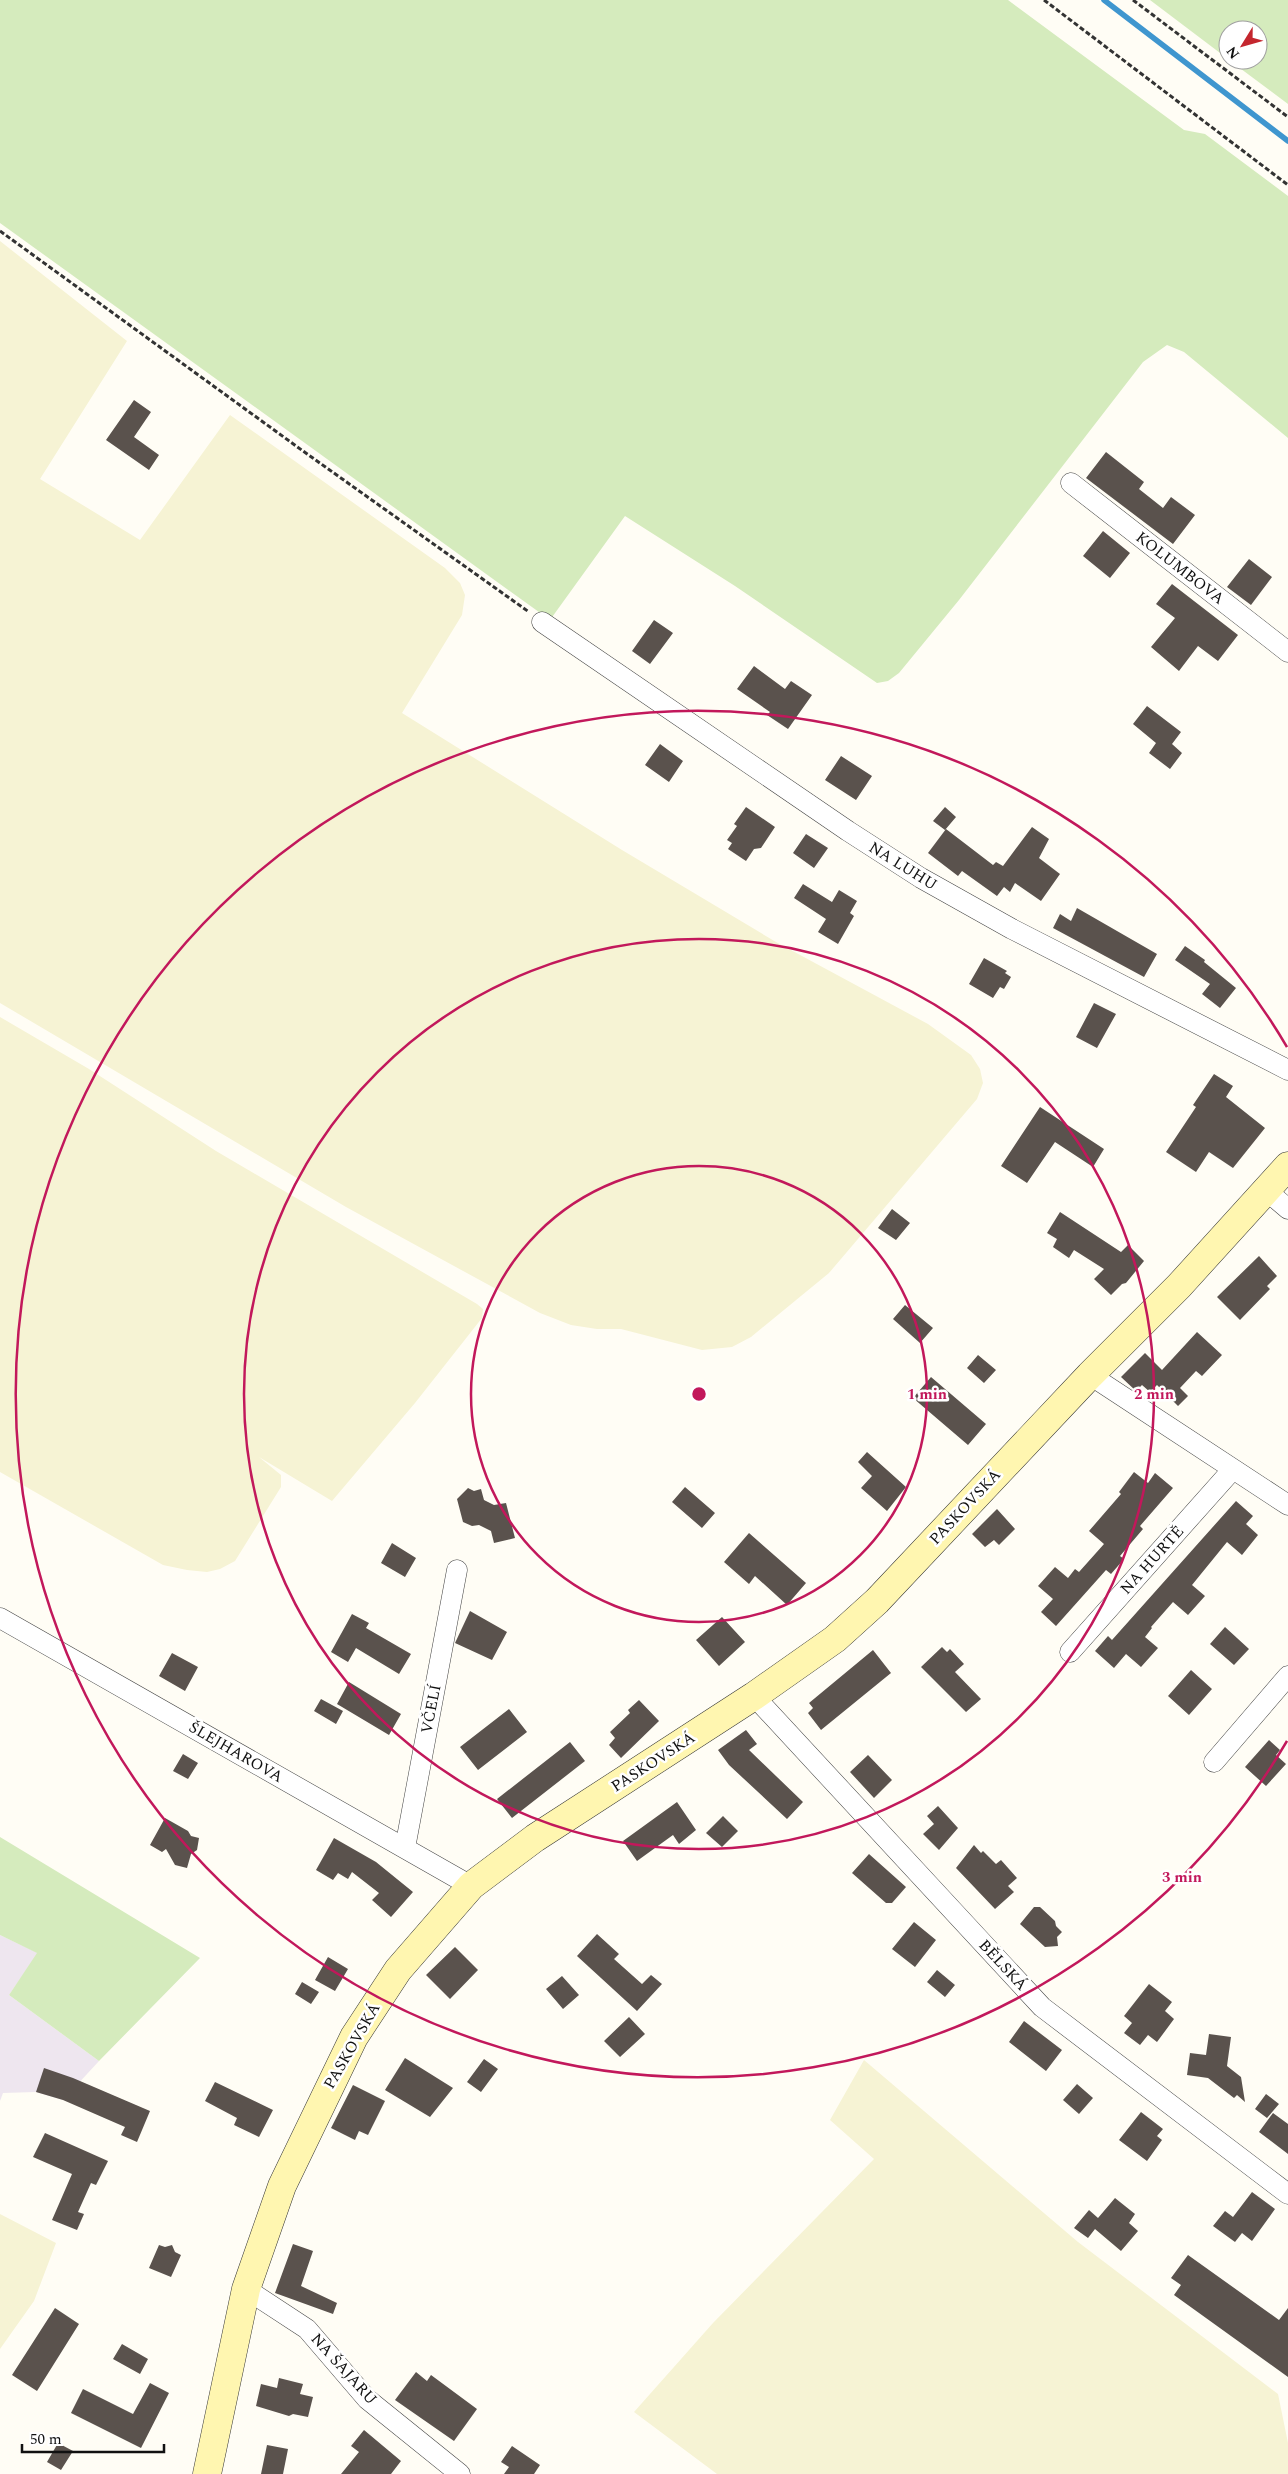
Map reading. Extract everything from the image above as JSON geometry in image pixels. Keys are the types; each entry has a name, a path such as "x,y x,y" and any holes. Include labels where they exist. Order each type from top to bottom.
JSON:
{"street":[{"name":"KOLUMBOVA","path":"1071,483 1288,652"},
{"name":"NA LUHU","path":"542,622 848,832 922,878 1020,934 1288,1070"},
{"name":"PASKOVSKÁ","path":"207,2474 246,2289 282,2186 354,2036 398,1970 471,1886 535,1838 754,1696 835,1639 877,1601 1090,1375 1180,1286 1288,1166"},
{"path":"1266,1191 1288,1209"},
{"path":"1090,1375 1288,1505"},
{"name":"NA HURTĚ","path":"1070,1652 1233,1469"},
{"name":"VČELÍ","path":"405,1848 457,1570"},
{"name":"ŠLEJHAROVA","path":"0,1618 471,1886"},
{"path":"1214,1762 1288,1676"},
{"name":"BĚLSKÁ","path":"754,1696 1042,2007 1288,2194"},
{"name":"NA ŠAJARU","path":"246,2289 308,2329 367,2399 460,2474"}],"path":[{"path":"1044,0 1288,185"},
{"path":"1133,0 1288,117"},
{"path":"0,231 295,446 542,622"}],"shaded area":[{"path":"0,241 127,341 40,479 140,540 230,415 445,568 460,583 465,595 462,615 402,713 622,850 776,942 928,1024 971,1055 980,1069 983,1083 977,1099 829,1273 751,1337 732,1347 702,1350 621,1329 597,1329 571,1325 540,1313 346,1207 0,1003"},
{"path":"0,1017 89,1069 216,1151 483,1309 482,1318 415,1403 332,1501 259,1457 281,1475 281,1487 235,1561 220,1569 207,1572 163,1565 0,1472"},
{"path":"0,1935 38,1953 9,1995 99,2061 63,2100 36,2092 3,2093 0,2101"},
{"path":"864,2060 1078,2242 1278,2394 1288,2443 1288,2474 717,2474 634,2412 713,2323 874,2159 830,2120"},
{"path":"0,2214 56,2243 34,2301 0,2349"}],"green space":[{"path":"0,0 1008,0 1184,130 1205,134 1288,196 1288,438 1184,352 1167,345 1143,362 959,600 899,673 888,681 877,683 735,586 625,516 550,620 0,223"},
{"path":"1150,0 1288,0 1288,104 1242,70 1268,70 1268,20 1218,20 1218,51"},
{"path":"0,1837 200,1958 99,2061 9,1995 37,1953 0,1935"}],"building":[{"path":"134,400 151,412 134,437 159,455 149,470 106,440"},
{"path":"1106,452 1144,482 1139,489 1163,508 1171,497 1195,515 1173,544 1086,478"},
{"path":"1103,531 1130,553 1110,578 1083,556"},
{"path":"1249,559 1272,577 1251,605 1227,587"},
{"path":"1172,584 1238,635 1218,661 1198,646 1179,671 1151,647 1175,618 1156,604"},
{"path":"654,620 673,633 650,664 632,651"},
{"path":"754,666 785,689 791,681 812,695 788,729 767,715 770,712 737,689"},
{"path":"1147,706 1181,732 1172,744 1182,753 1170,769 1149,753 1156,743 1133,724"},
{"path":"660,744 683,761 669,782 645,765"},
{"path":"841,756 872,776 856,800 825,780"},
{"path":"746,807 775,827 761,848 754,849 746,861 728,849 732,843 727,840 737,826 734,824"},
{"path":"945,807 956,817 945,830 933,821"},
{"path":"1032,827 1049,839 1039,858 1060,874 1041,901 1015,883 1010,892 1004,887 997,896 962,871 958,876 928,853 946,829 993,865 996,862 1003,866"},
{"path":"806,834 828,848 814,868 793,853"},
{"path":"803,884 832,902 839,890 857,901 850,913 854,916 838,944 818,932 826,919 794,898"},
{"path":"1077,908 1157,954 1144,977 1053,928 1060,914 1071,921"},
{"path":"1185,946 1205,960 1204,962 1236,988 1220,1008 1202,994 1210,984 1175,960"},
{"path":"984,958 1007,971 1005,973 1011,977 1004,989 1000,987 993,998 969,984"},
{"path":"1094,1003 1116,1014 1097,1048 1076,1037"},
{"path":"1214,1074 1233,1086 1226,1097 1265,1128 1233,1168 1209,1152 1196,1172 1166,1152 1196,1107 1193,1105"},
{"path":"1040,1107 1104,1149 1093,1167 1055,1142 1027,1183 1001,1166"},
{"path":"892,1209 910,1223 896,1240 878,1228"},
{"path":"1060,1212 1121,1252 1128,1245 1144,1261 1126,1283 1122,1284 1111,1295 1094,1279 1104,1269 1074,1250 1069,1258 1053,1247 1057,1239 1047,1233"},
{"path":"1259,1256 1277,1276 1267,1286 1270,1289 1240,1320 1217,1297"},
{"path":"905,1305 933,1328 920,1343 893,1319"},
{"path":"1197,1332 1222,1355 1202,1376 1196,1371 1180,1388 1188,1396 1178,1406 1157,1385 1150,1392 1142,1385 1136,1391 1121,1377 1145,1353 1162,1370"},
{"path":"978,1355 996,1370 984,1383 967,1368"},
{"path":"931,1377 986,1424 968,1445 913,1398"},
{"path":"867,1452 906,1487 887,1511 861,1488 872,1476 858,1462"},
{"path":"1134,1472 1148,1483 1155,1473 1173,1488 1140,1526 1143,1529 1120,1556 1124,1559 1111,1574 1106,1570 1056,1626 1041,1612 1053,1599 1038,1586 1055,1567 1068,1578 1075,1569 1079,1572 1104,1544 1089,1531 1121,1494 1119,1492"},
{"path":"685,1487 715,1513 702,1528 672,1502"},
{"path":"468,1488 474,1491 481,1489 484,1500 494,1505 506,1503 515,1538 494,1543 491,1531 479,1525 472,1526 463,1522 457,1499"},
{"path":"1236,1501 1253,1516 1246,1524 1258,1535 1242,1555 1227,1542 1192,1585 1205,1596 1188,1615 1173,1602 1151,1627 1145,1637 1158,1648 1141,1667 1126,1654 1114,1668 1095,1651 1108,1636 1112,1640"},
{"path":"997,1509 1015,1529 999,1545 994,1540 985,1547 972,1534"},
{"path":"749,1533 806,1583 787,1605 755,1576 749,1584 724,1562"},
{"path":"392,1543 416,1558 405,1577 381,1563"},
{"path":"470,1611 507,1632 492,1660 455,1643"},
{"path":"352,1614 369,1623 366,1628 411,1654 399,1674 356,1648 348,1662 331,1652"},
{"path":"722,1617 745,1642 719,1666 696,1640"},
{"path":"1225,1627 1249,1649 1234,1665 1210,1644"},
{"path":"942,1647 947,1652 950,1649 964,1664 955,1672 981,1699 966,1712 921,1667"},
{"path":"873,1650 891,1673 821,1730 808,1713 813,1708 809,1703"},
{"path":"172,1653 198,1667 185,1691 159,1676"},
{"path":"1191,1670 1212,1689 1189,1715 1168,1696"},
{"path":"349,1682 401,1714 389,1735 337,1704"},
{"path":"321,1699 343,1711 336,1724 314,1711"},
{"path":"639,1700 659,1721 621,1758 609,1745 615,1738 610,1732 630,1713 628,1710"},
{"path":"509,1709 527,1732 478,1770 460,1747"},
{"path":"746,1730 757,1744 749,1750 803,1802 787,1819 729,1765 718,1750"},
{"path":"1269,1740 1280,1750 1276,1755 1286,1764 1266,1786 1245,1767"},
{"path":"570,1742 585,1761 512,1818 497,1799"},
{"path":"183,1754 198,1763 188,1779 173,1771"},
{"path":"868,1755 892,1780 874,1798 850,1772"},
{"path":"677,1802 696,1830 679,1844 673,1835 637,1861 623,1841"},
{"path":"938,1806 958,1828 939,1850 923,1834 934,1824 927,1816"},
{"path":"723,1816 738,1831 722,1847 706,1833"},
{"path":"165,1818 188,1831 191,1836 199,1838 197,1850 191,1854 187,1868 175,1865 166,1849 162,1852 150,1845"},
{"path":"334,1838 376,1862 413,1892 391,1917 372,1900 379,1893 352,1872 348,1879 338,1873 333,1880 316,1870"},
{"path":"974,1845 996,1864 1001,1860 1017,1878 1008,1886 1014,1892 995,1909 956,1868"},
{"path":"869,1854 906,1887 892,1903 886,1903 852,1873"},
{"path":"1034,1907 1040,1907 1055,1921 1056,1926 1062,1932 1057,1937 1058,1946 1045,1947 1020,1924"},
{"path":"914,1922 936,1940 915,1967 892,1949"},
{"path":"597,1934 619,1954 614,1959 642,1984 651,1975 662,1984 637,2011 577,1956"},
{"path":"455,1947 478,1970 450,1999 426,1975"},
{"path":"328,1957 348,1969 335,1991 315,1980"},
{"path":"937,1970 955,1985 945,1997 927,1982"},
{"path":"562,1976 579,1995 563,2009 546,1989"},
{"path":"302,1982 319,1992 311,2004 295,1994"},
{"path":"1149,1984 1172,2002 1165,2011 1174,2019 1157,2042 1148,2035 1140,2045 1124,2033 1132,2023 1124,2016"},
{"path":"629,2017 645,2034 620,2057 604,2041"},
{"path":"1024,2021 1062,2050 1046,2071 1009,2042"},
{"path":"1209,2034 1231,2037 1227,2066 1241,2077 1245,2102 1237,2095 1234,2098 1208,2078 1187,2075 1190,2053 1206,2055"},
{"path":"405,2058 453,2088 430,2117 385,2090"},
{"path":"484,2059 498,2069 481,2092 467,2082"},
{"path":"44,2068 73,2078 150,2111 137,2142 121,2135 125,2127 63,2100 36,2092"},
{"path":"215,2082 273,2110 259,2137 234,2125 237,2118 205,2101"},
{"path":"1077,2084 1093,2098 1079,2114 1063,2100"},
{"path":"353,2085 385,2101 368,2135 359,2131 355,2140 331,2128"},
{"path":"1266,2094 1279,2104 1267,2118 1255,2109"},
{"path":"1141,2112 1163,2129 1157,2136 1162,2140 1147,2161 1119,2140"},
{"path":"1273,2113 1288,2124 1288,2154 1259,2132"},
{"path":"45,2133 108,2161 96,2185 91,2183 78,2212 84,2214 77,2230 52,2220 72,2174 33,2157"},
{"path":"1252,2192 1275,2209 1252,2241 1242,2233 1235,2242 1213,2226 1225,2211 1233,2217"},
{"path":"1115,2198 1135,2214 1129,2223 1138,2231 1121,2251 1095,2229 1088,2238 1074,2228 1089,2210 1098,2218"},
{"path":"293,2244 313,2251 301,2286 337,2303 333,2314 275,2293"},
{"path":"159,2245 165,2247 172,2245 175,2252 181,2255 171,2277 149,2268"},
{"path":"1188,2255 1279,2320 1288,2308 1288,2377 1174,2295 1181,2285 1171,2278"},
{"path":"55,2308 79,2324 37,2391 12,2375"},
{"path":"122,2344 148,2359 140,2374 113,2359"},
{"path":"416,2372 427,2381 431,2375 477,2409 454,2441 395,2400"},
{"path":"279,2378 303,2384 300,2394 313,2397 308,2417 293,2414 289,2416 256,2406 261,2384 277,2388"},
{"path":"150,2383 169,2393 141,2448 71,2413 83,2389 133,2414"},
{"path":"364,2430 401,2461 391,2474 341,2474 359,2452 351,2446"},
{"path":"58,2443 73,2451 61,2470 47,2462"},
{"path":"267,2445 288,2449 283,2474 261,2474"},
{"path":"512,2446 540,2465 534,2474 504,2474 509,2467 501,2462"}],"waterway":[{"path":"1104,0 1288,141"}]}
